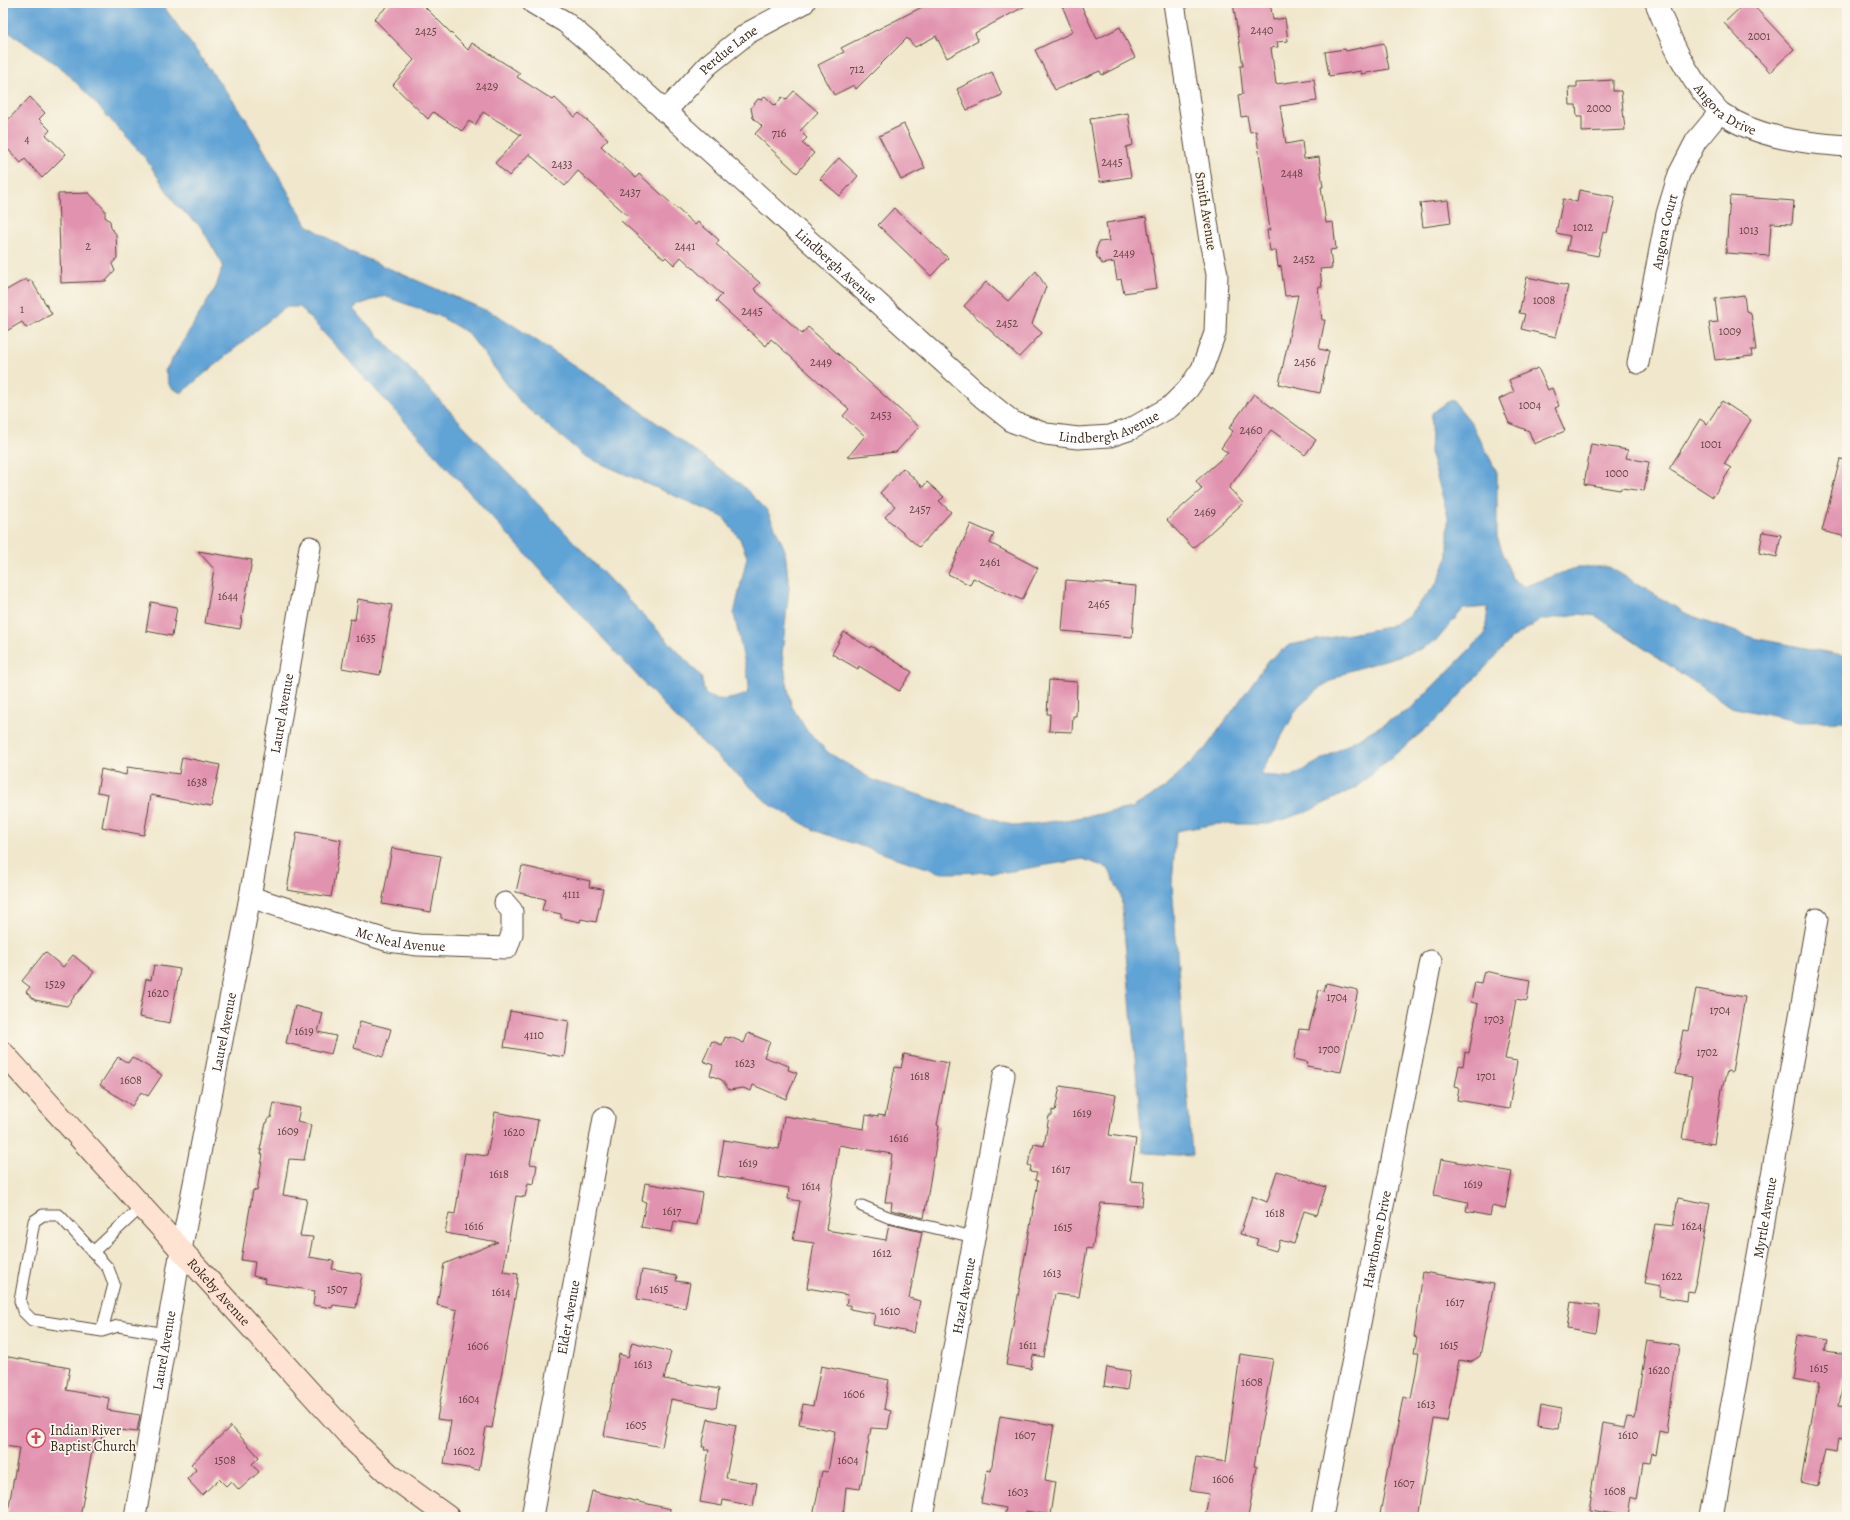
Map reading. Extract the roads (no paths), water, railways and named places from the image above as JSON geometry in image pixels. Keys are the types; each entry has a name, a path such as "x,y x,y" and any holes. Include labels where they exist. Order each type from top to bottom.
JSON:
{"street":[{"name":"Lindbergh Avenue","path":"533,3 565,22 591,44 983,398 1013,422 1046,434 1078,438 1110,436 1131,429 1170,407"},
{"name":"Perdue Lane","path":"665,112 708,65 748,33 804,3"},
{"name":"Smith Avenue","path":"1170,407 1188,389 1202,370 1215,333 1217,304 1217,274 1210,241 1174,3"},
{"name":"Angora Drive","path":"1656,3 1666,29 1681,60 1700,90 1720,112 1743,125 1774,136 1816,144 1847,146"},
{"name":"Angora Court","path":"1638,363 1667,214 1679,174 1696,141 1720,112"},
{"name":"Laurel Avenue","path":"135,1517 180,1250 250,897 310,547"},
{"name":"Mc Neal Avenue","path":"250,897 389,940 418,945 507,948 512,934 512,911 505,903"},
{"name":"Myrtle Avenue","path":"1712,1517 1817,919"},
{"name":"Hawthorne Drive","path":"1322,1517 1431,961"},
{"name":"Rokeby Avenue","path":"3,1053 355,1442 390,1474 448,1517"},
{"name":"Hazel Avenue","path":"923,1517 1004,1075"},
{"name":"Elder Avenue","path":"532,1517 604,1118"}],"lane":[{"path":"862,1206 888,1217 974,1238"},
{"path":"94,1252 141,1207"},
{"path":"102,1331 114,1284 108,1268 59,1215 43,1214 34,1221 20,1302 23,1311 32,1320 102,1331 118,1326 166,1334"}],"water":[{"path":"3,3 161,3 245,117 307,225 351,252 499,316 616,393 743,486 767,510 785,550 789,588 782,654 791,705 807,731 829,753 873,780 1015,826 1072,819 1132,808 1163,789 1205,749 1269,660 1289,645 1388,627 1408,616 1437,583 1448,556 1448,516 1430,452 1432,413 1452,399 1470,421 1497,472 1497,537 1512,578 1523,587 1578,567 1609,567 1687,614 1753,638 1847,656 1847,721 1800,722 1731,707 1596,616 1578,614 1541,620 1512,638 1441,716 1355,788 1309,811 1269,824 1216,824 1176,831 1172,884 1192,1156 1147,1153 1143,1151 1121,895 1108,868 1083,859 1006,872 942,873 816,831 769,804 674,716 300,307 285,307 181,393 170,387 165,371 216,287 223,265 201,227 176,205 146,159 90,97 64,70 3,28","holes":["384,296 439,316 468,333 522,404 586,457 723,517 740,539 747,557 734,614 749,683 747,694 731,699 720,699 710,697 705,694 701,676 353,309 358,305","1488,607 1485,634 1410,709 1291,777 1260,775 1298,707 1324,685 1349,671 1421,649 1437,640 1463,609"]}],"place":[{"name":"Indian River Baptist Church","path":"36,1438"}]}
